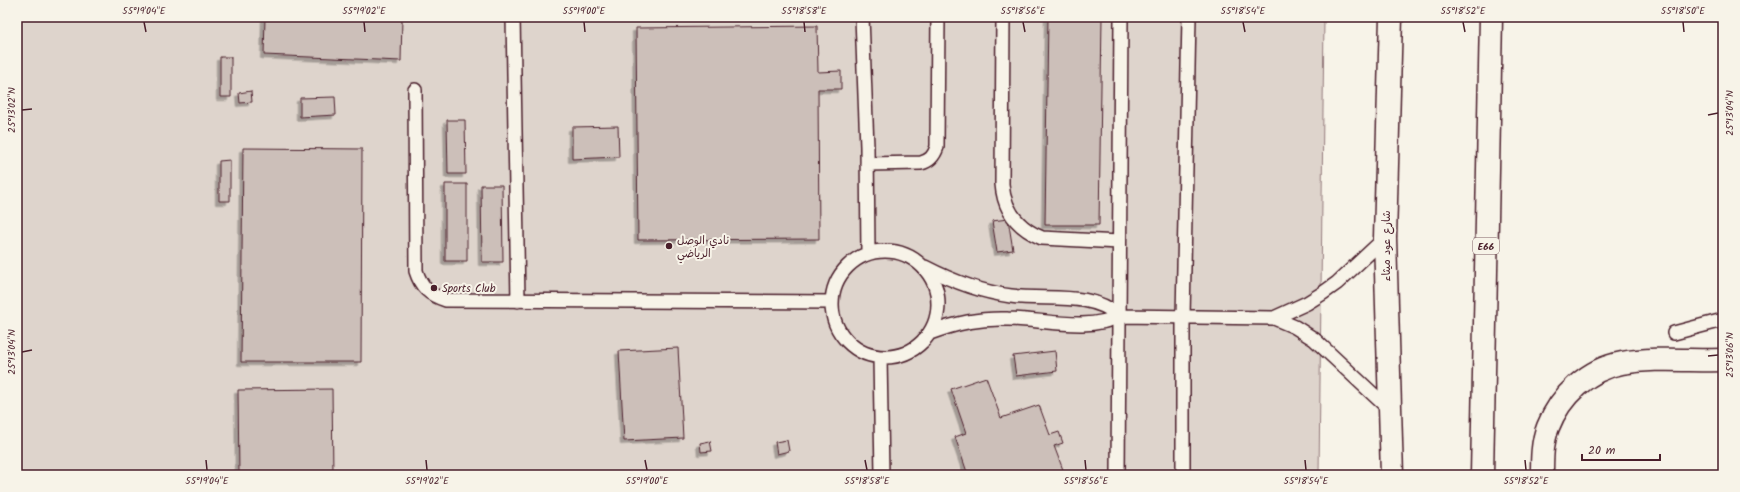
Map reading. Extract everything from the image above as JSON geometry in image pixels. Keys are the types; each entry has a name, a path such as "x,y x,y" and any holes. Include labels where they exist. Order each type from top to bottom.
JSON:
{"main road":[{"name":"شارع عود ميثاء","path":"1391,17 1385,238 1392,475"},
{"name":"E66","path":"1482,475 1491,17"},
{"path":"1542,475 1542,452 1548,428 1559,405 1576,386 1597,372 1621,363 1646,361 1723,360"}],"lane":[{"path":"513,17 518,301"},
{"path":"850,17 862,23 867,164 868,253"},
{"path":"867,164 921,163 927,162 935,153 937,147 938,17"},
{"path":"1003,17 1002,184 1003,196 1007,208 1013,218 1021,226 1031,234 1042,238 1119,242"},
{"path":"1118,475 1121,17"},
{"path":"1183,475 1183,317 1189,17"},
{"path":"415,90 416,271 419,282 426,291 435,297 446,300 518,301 831,302"},
{"path":"1274,318 1302,306 1337,283 1385,238"},
{"path":"922,265 931,277 937,290 939,305 936,319 930,333 921,344 908,352 894,357 880,357 868,355 848,344 835,325 832,314 831,302 834,286 842,272 853,260 868,253 884,250 898,252 911,257 922,265 944,276 988,292 1012,296 1096,302 1104,305 1119,316"},
{"path":"930,333 950,325 971,320 1008,319 1094,324 1111,320 1119,316 1274,318 1294,327 1314,339 1390,410"},
{"path":"1674,333 1723,320"},
{"path":"880,357 882,475"}],"shaded area":[{"name":"نادي الوصل الرياضي","path":"17,17 1324,17 1319,475 17,475"}],"building":[{"path":"265,17 402,17 401,61 264,55"},
{"path":"1048,17 1102,17 1099,225 1045,225"},
{"path":"817,26 818,72 841,71 841,89 818,89 819,239 638,240 636,28"},
{"path":"220,57 231,57 231,97 220,97"},
{"path":"251,91 252,102 240,103 239,93"},
{"path":"335,97 336,115 300,117 300,98"},
{"path":"447,120 465,120 466,174 448,174"},
{"path":"618,126 619,157 572,159 572,127"},
{"path":"243,148 362,149 361,362 241,362"},
{"path":"230,160 230,201 219,201 219,161"},
{"path":"445,184 467,184 467,261 445,261"},
{"path":"481,185 502,185 503,262 482,262"},
{"path":"1008,219 1013,250 997,252 992,221"},
{"path":"678,348 683,438 624,441 619,351"},
{"path":"1055,351 1057,371 1016,376 1013,356"},
{"path":"986,377 1001,418 1039,405 1050,435 1059,432 1063,443 1054,446 1065,475 968,475 955,437 966,433 951,389"},
{"path":"332,389 333,475 239,475 238,390"},
{"path":"787,440 789,451 777,454 775,442"},
{"path":"710,441 712,451 701,452 700,443"}],"place":[{"name":"نادي الوصل الرياضي","path":"669,246"},
{"name":"Sports Club","path":"434,288"}]}
